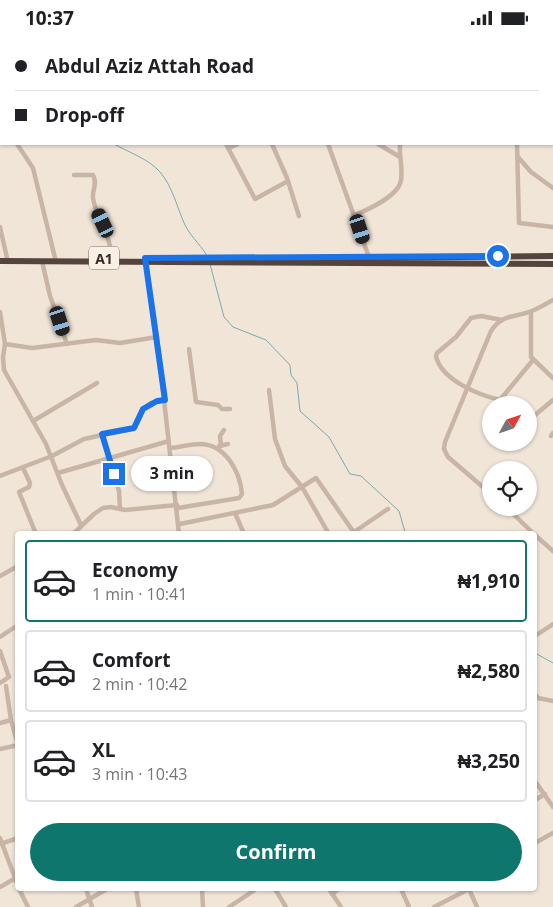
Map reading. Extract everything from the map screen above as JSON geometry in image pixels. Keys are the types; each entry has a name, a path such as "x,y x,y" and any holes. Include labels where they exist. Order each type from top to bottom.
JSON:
{"highway":[{"name":"A1","path":"370,261 553,256"},
{"name":"A1","path":"2,259 111,258 553,264"},
{"name":"A1","path":"2,259 42,261 145,259"}],"street":[{"path":"18,145 33,168 55,258"},
{"path":"272,145 288,181 299,216"},
{"path":"328,145 370,261"},
{"path":"380,145 400,157"},
{"path":"355,215 376,206 400,185 402,178 400,145"},
{"path":"517,145 519,223 553,227"},
{"path":"227,146 255,199 288,181"},
{"path":"518,157 531,172 553,188"},
{"path":"74,175 88,174 93,175 95,179 93,198 110,242 111,258"},
{"path":"0,227 2,259"},
{"path":"145,259 157,337 180,531"},
{"path":"42,261 50,296 68,343"},
{"path":"482,486 448,457 444,449 466,389 491,331 502,320 517,313 531,312 553,300"},
{"path":"0,312 2,335 5,344 2,371 52,456 82,525"},
{"path":"531,312 529,341 533,360 553,378"},
{"path":"502,320 481,316 471,318 456,337 437,353 436,360 466,389 502,399 533,360"},
{"path":"5,344 32,348 96,340 120,343 157,337"},
{"path":"189,349 196,402 218,405 222,409 230,409"},
{"path":"33,421 97,383"},
{"path":"269,389 278,447 285,466 302,487 327,531"},
{"path":"0,476 52,456 84,439 134,428 143,409 157,401 165,400"},
{"path":"538,413 553,401"},
{"path":"221,446 220,436 224,430"},
{"path":"102,434 119,491 120,509"},
{"path":"58,473 169,441"},
{"path":"76,531 103,508 178,507 239,497 242,494 236,470 230,459 213,448 202,444 170,448"},
{"path":"213,448 228,444"},
{"path":"23,468 30,483 29,487 19,492 35,531"},
{"path":"180,524 274,505 316,478 320,481 353,531"},
{"path":"357,531 388,509"},
{"path":"235,513 243,531"},
{"path":"516,516 532,531"},
{"path":"537,536 553,551"},
{"path":"0,576 15,568"},
{"path":"537,635 553,624"},
{"path":"0,637 15,627"},
{"path":"0,651 9,677 0,683"},
{"path":"6,686 15,732"},
{"path":"537,697 553,701"},
{"path":"0,723 12,720"},
{"path":"0,749 15,746"},
{"path":"537,784 553,807"},
{"path":"537,799 545,794"},
{"path":"537,842 553,833"},
{"path":"0,887 14,879 0,841 15,838"},
{"path":"20,891 28,907"},
{"path":"87,891 92,907"},
{"path":"76,907 104,891"},
{"path":"136,891 139,907"},
{"path":"202,891 203,907"},
{"path":"230,907 253,891"},
{"path":"276,891 286,907"},
{"path":"330,891 341,907"},
{"path":"332,894 336,891"},
{"path":"402,891 409,907"},
{"path":"434,907 465,891"},
{"path":"470,891 477,907"}],"waterway":[{"path":"116,145 144,160 160,172 172,191 185,225 209,260"},
{"path":"210,264 224,317 233,327 266,340 290,365 291,375 297,383 300,411 329,437 350,474 361,476 399,511 405,531"},
{"path":"537,654 553,663"}],"route":[{"path":"114,474 102,434 134,428 138,424 140,412 143,409 152,403 165,400 145,258 498,256"}]}
